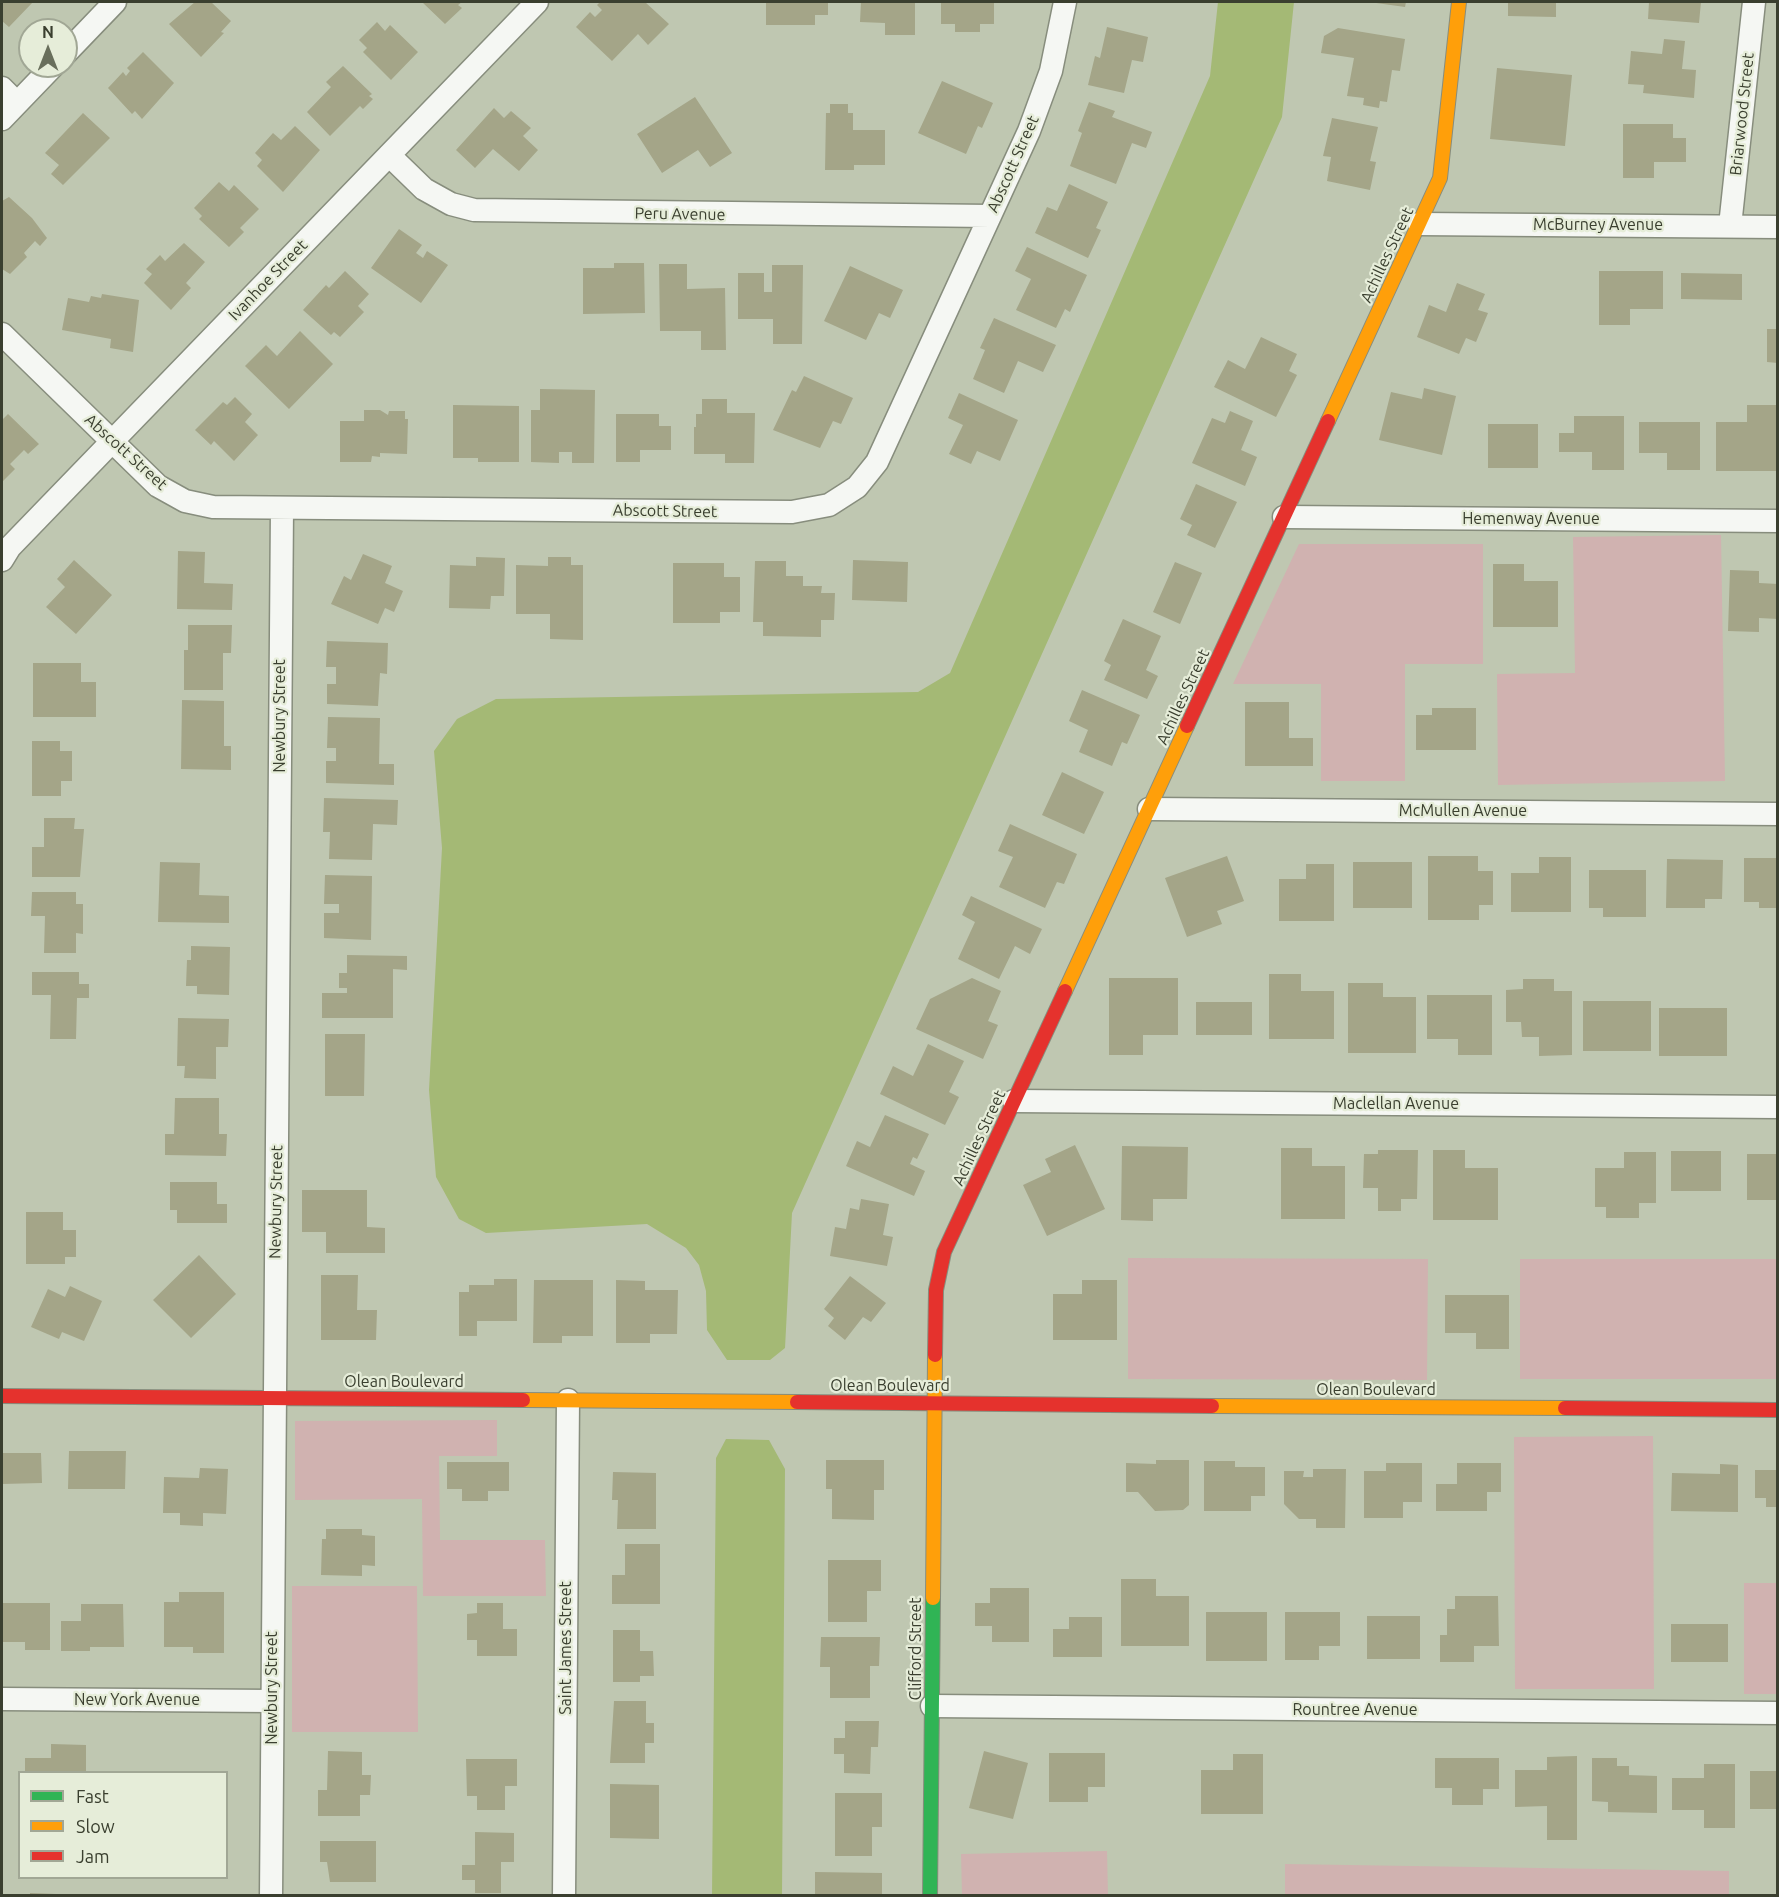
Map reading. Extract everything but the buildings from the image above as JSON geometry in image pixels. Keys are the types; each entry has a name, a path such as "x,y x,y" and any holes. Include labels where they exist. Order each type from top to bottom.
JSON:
{"street":[{"path":"78,40 116,2"},
{"name":"Ivanhoe Street","path":"2,560 10,547 537,2"},
{"name":"Abscott Street","path":"2,334 159,486 185,501 213,507 792,512 829,505 857,487 877,462 1029,132 1047,81 1065,2"},
{"name":"Achilles Street","path":"935,1403 936,1290 945,1252 1440,178 1459,2"},
{"name":"Briarwood Street","path":"1730,226 1754,2"},
{"path":"7,103 38,78"},
{"name":"Peru Avenue","path":"389,155 424,189 451,204 474,210 990,216"},
{"name":"McBurney Avenue","path":"1419,224 1778,227"},
{"name":"Newbury Street","path":"271,1896 282,508"},
{"name":"Hemenway Avenue","path":"1284,517 1778,521"},
{"name":"McMullen Avenue","path":"1149,809 1778,814"},
{"name":"Maclellan Avenue","path":"1014,1101 1778,1107"},
{"name":"Olean Boulevard","path":"2,1396 1778,1410"},
{"name":"Saint James Street","path":"564,1896 568,1400"},
{"name":"Clifford Street","path":"930,1896 935,1403"},
{"name":"New York Avenue","path":"2,1699 272,1701"},
{"name":"Rountree Avenue","path":"932,1706 1778,1713"}],"shaded area":[{"path":"1218,2 1294,2 1282,117 792,1213 785,1348 770,1360 727,1360 707,1330 706,1291 699,1265 686,1248 647,1224 486,1233 459,1219 436,1177 429,1090 442,848 434,751 457,719 496,699 918,692 950,673 1210,76"},
{"path":"1721,535 1725,781 1498,785 1497,674 1575,673 1573,537"},
{"path":"1299,544 1483,544 1483,664 1405,664 1405,781 1321,781 1321,684 1233,684"},
{"path":"1128,1258 1428,1259 1427,1380 1128,1379"},
{"path":"1520,1259 1777,1259 1777,1379 1520,1379"},
{"path":"497,1420 497,1456 439,1456 440,1540 545,1540 546,1596 423,1596 422,1499 295,1500 295,1421"},
{"path":"1653,1436 1654,1689 1515,1689 1514,1437"},
{"path":"726,1439 769,1440 785,1469 782,1895 712,1895 716,1458"},
{"path":"1744,1583 1777,1583 1777,1694 1744,1694"},
{"path":"292,1586 417,1586 418,1732 292,1732"},
{"path":"1107,1851 1108,1895 962,1895 961,1854"},
{"path":"1285,1864 1729,1871 1729,1895 1285,1895"}],"traffic: fast":[{"path":"930,1896 933,1598"}],"traffic: slow":[{"path":"1328,421 1440,178 1459,2"},
{"path":"1065,991 1187,726"},
{"path":"933,1598 935,1355"},
{"path":"523,1400 797,1402"},
{"path":"1212,1406 1565,1408"}],"traffic: jam":[{"path":"1187,726 1328,421"},
{"path":"935,1355 936,1290 944,1252 1065,991"},
{"path":"2,1396 523,1400"},
{"path":"797,1402 1212,1406"},
{"path":"1565,1408 1778,1410"}]}
